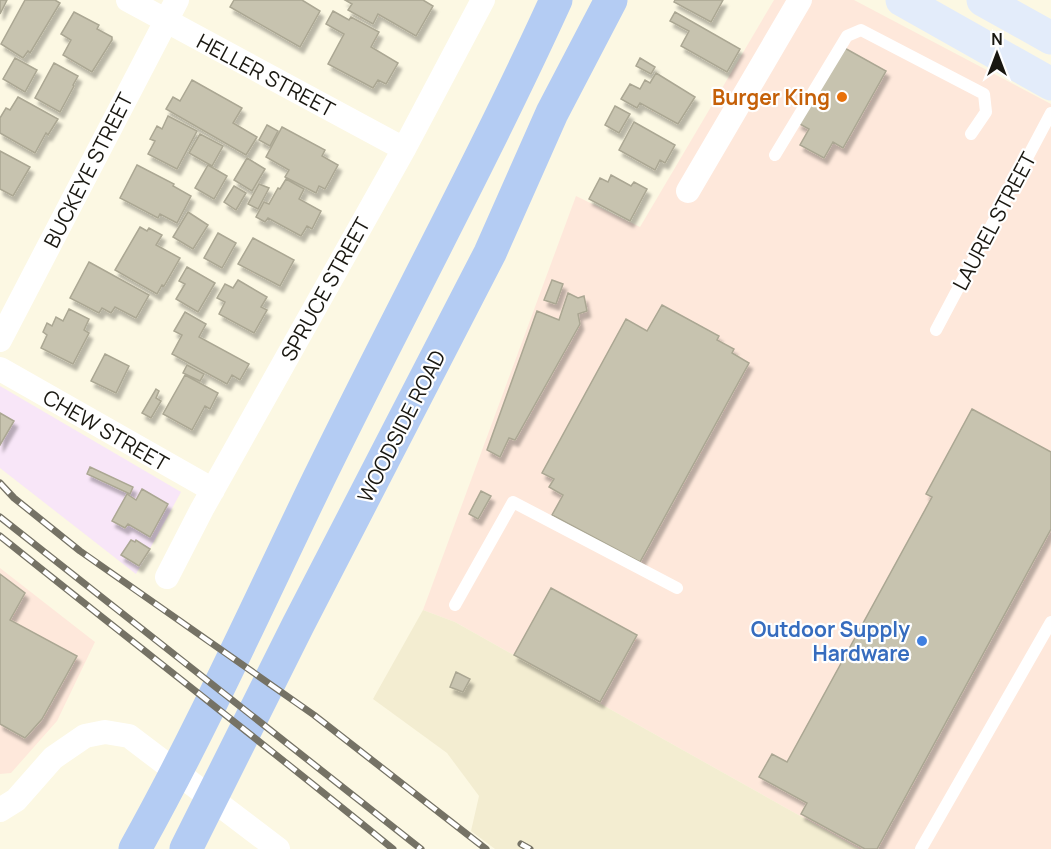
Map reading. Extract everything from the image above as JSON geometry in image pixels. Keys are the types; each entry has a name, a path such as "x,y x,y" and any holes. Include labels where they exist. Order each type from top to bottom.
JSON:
{"highway":[{"path":"129,843 183,756 325,466 511,98 556,0"},
{"name":"WOODSIDE ROAD","path":"186,849 298,625 490,253 552,113 611,0"}],"main road":[{"path":"902,0 1051,84"},
{"path":"983,0 1051,38"}],"street":[{"name":"HELLER STREET","path":"128,0 404,149"},
{"name":"BUCKEYE STREET","path":"0,340 177,0"},
{"name":"SPRUCE STREET","path":"167,577 213,490 404,149 483,0"},
{"path":"688,191 800,0"},
{"name":"CHEW STREET","path":"0,369 213,490"},
{"path":"0,810 16,800 53,758 85,736 105,732 129,736 278,849"}],"lane":[{"path":"775,155 846,36 861,30 984,94 986,112 971,134"},
{"name":"LAUREL STREET","path":"936,330 1051,113"},
{"path":"455,605 513,502 677,588"},
{"path":"921,849 1051,622"}],"shaded area":[{"path":"774,0 854,0 1051,104 1051,849 859,849 455,622 423,610 576,196 640,227"},
{"path":"0,386 181,492 136,574 0,468"},
{"path":"0,568 95,642 57,721 11,773 0,774"},
{"path":"423,610 455,622 859,849 495,849 471,831 479,796 447,753 373,699"}],"building":[{"path":"0,0 7,0 0,14"},
{"path":"25,0 55,0 60,3 30,53 28,51 23,58 1,44"},
{"path":"234,0 302,0 320,11 300,47 230,7"},
{"path":"345,0 423,0 433,6 416,36 378,14 373,24 348,10 352,4"},
{"path":"675,0 723,0 711,22 674,2"},
{"path":"333,11 349,20 351,17 379,32 371,47 398,63 386,84 378,80 373,88 328,64 344,34 326,24"},
{"path":"74,12 99,25 97,29 112,37 92,72 63,55 71,40 61,34"},
{"path":"675,12 740,49 727,72 681,46 689,31 670,21"},
{"name":"Burger King","path":"841,46 886,71 843,148 833,142 824,158 800,145 809,129 798,123"},
{"path":"15,58 37,70 25,92 3,79"},
{"path":"640,58 655,67 651,74 636,66"},
{"path":"54,63 78,76 60,112 35,98"},
{"path":"656,73 695,97 678,124 640,103 637,108 621,99 630,84 640,89 645,80 650,83"},
{"path":"192,80 242,108 233,123 257,137 246,155 166,109 173,97 180,101"},
{"path":"18,97 58,119 48,135 46,133 35,153 0,133 0,118 6,108 10,110"},
{"path":"615,106 630,114 619,133 605,125"},
{"path":"168,116 197,131 177,169 148,154 155,141 150,139 157,126 162,129"},
{"path":"634,122 675,145 665,163 660,160 655,170 619,150"},
{"path":"267,125 278,131 270,146 259,140"},
{"path":"282,127 325,150 322,156 338,165 325,189 319,186 316,193 285,177 289,170 266,157"},
{"path":"200,134 223,146 212,166 189,153"},
{"path":"0,151 30,167 13,196 0,189"},
{"path":"247,158 265,169 252,191 234,180"},
{"path":"137,165 174,184 173,186 191,196 177,223 160,214 158,218 120,198"},
{"path":"208,165 227,176 214,199 195,188"},
{"path":"611,175 631,186 634,182 647,189 630,221 589,199 600,178 608,182"},
{"path":"286,179 304,189 299,199 321,211 312,229 307,226 301,236 268,218 265,222 256,217 264,202 269,204"},
{"path":"259,184 269,188 258,209 248,204"},
{"path":"234,186 246,193 236,210 224,202"},
{"path":"188,212 208,225 193,249 173,237"},
{"path":"140,227 147,231 149,228 162,235 156,245 180,258 157,294 115,270"},
{"path":"218,233 236,243 222,268 204,258"},
{"path":"253,238 294,260 280,286 238,264"},
{"path":"89,262 149,295 136,318 115,307 111,313 102,308 99,313 70,298"},
{"path":"187,267 215,283 198,312 176,299 185,284 179,281"},
{"path":"238,280 267,297 261,307 267,310 254,333 219,314 225,302 217,298 225,284 233,288"},
{"path":"552,280 563,284 556,304 544,300"},
{"path":"568,293 578,298 584,296 587,311 578,314 580,324 515,440 509,438 500,457 487,450 537,311 559,320"},
{"path":"662,305 719,336 717,340 734,349 732,353 749,363 640,562 552,515 563,495 549,487 554,479 542,473 626,319 647,331"},
{"path":"69,309 89,319 84,330 89,333 73,364 41,348 47,335 43,332 47,323 52,326 56,317 63,321"},
{"path":"185,312 206,324 199,337 249,364 240,380 232,375 227,384 172,354 182,335 174,331"},
{"path":"105,354 129,366 116,393 91,381"},
{"path":"187,365 204,374 200,381 183,373"},
{"path":"185,375 218,393 210,409 205,406 192,430 163,414"},
{"path":"156,389 159,391 156,398 161,401 151,418 142,413"},
{"name":"Outdoor Supply Hardware","path":"972,409 1051,452 1051,529 877,849 865,849 801,814 807,803 759,777 772,754 787,762 932,497 926,494"},
{"path":"0,413 14,421 0,445"},
{"path":"90,467 133,487 130,494 87,474"},
{"path":"142,489 168,504 150,537 128,524 125,528 112,521 127,494 136,500"},
{"path":"481,491 491,496 478,519 469,514"},
{"path":"131,540 135,542 136,540 150,549 139,566 121,555"},
{"path":"0,574 25,593 10,620 77,656 42,719 25,738 0,724"},
{"path":"551,588 637,635 600,702 514,655"},
{"path":"456,672 470,679 463,692 450,687"}],"railway":[{"path":"0,483 14,498 80,551 314,715 486,849"},
{"path":"0,517 421,849"},
{"path":"0,536 393,849"},
{"path":"521,844 530,849"}],"place":[{"name":"Burger King","path":"842,97"},
{"name":"Outdoor Supply Hardware","path":"922,641"}]}
